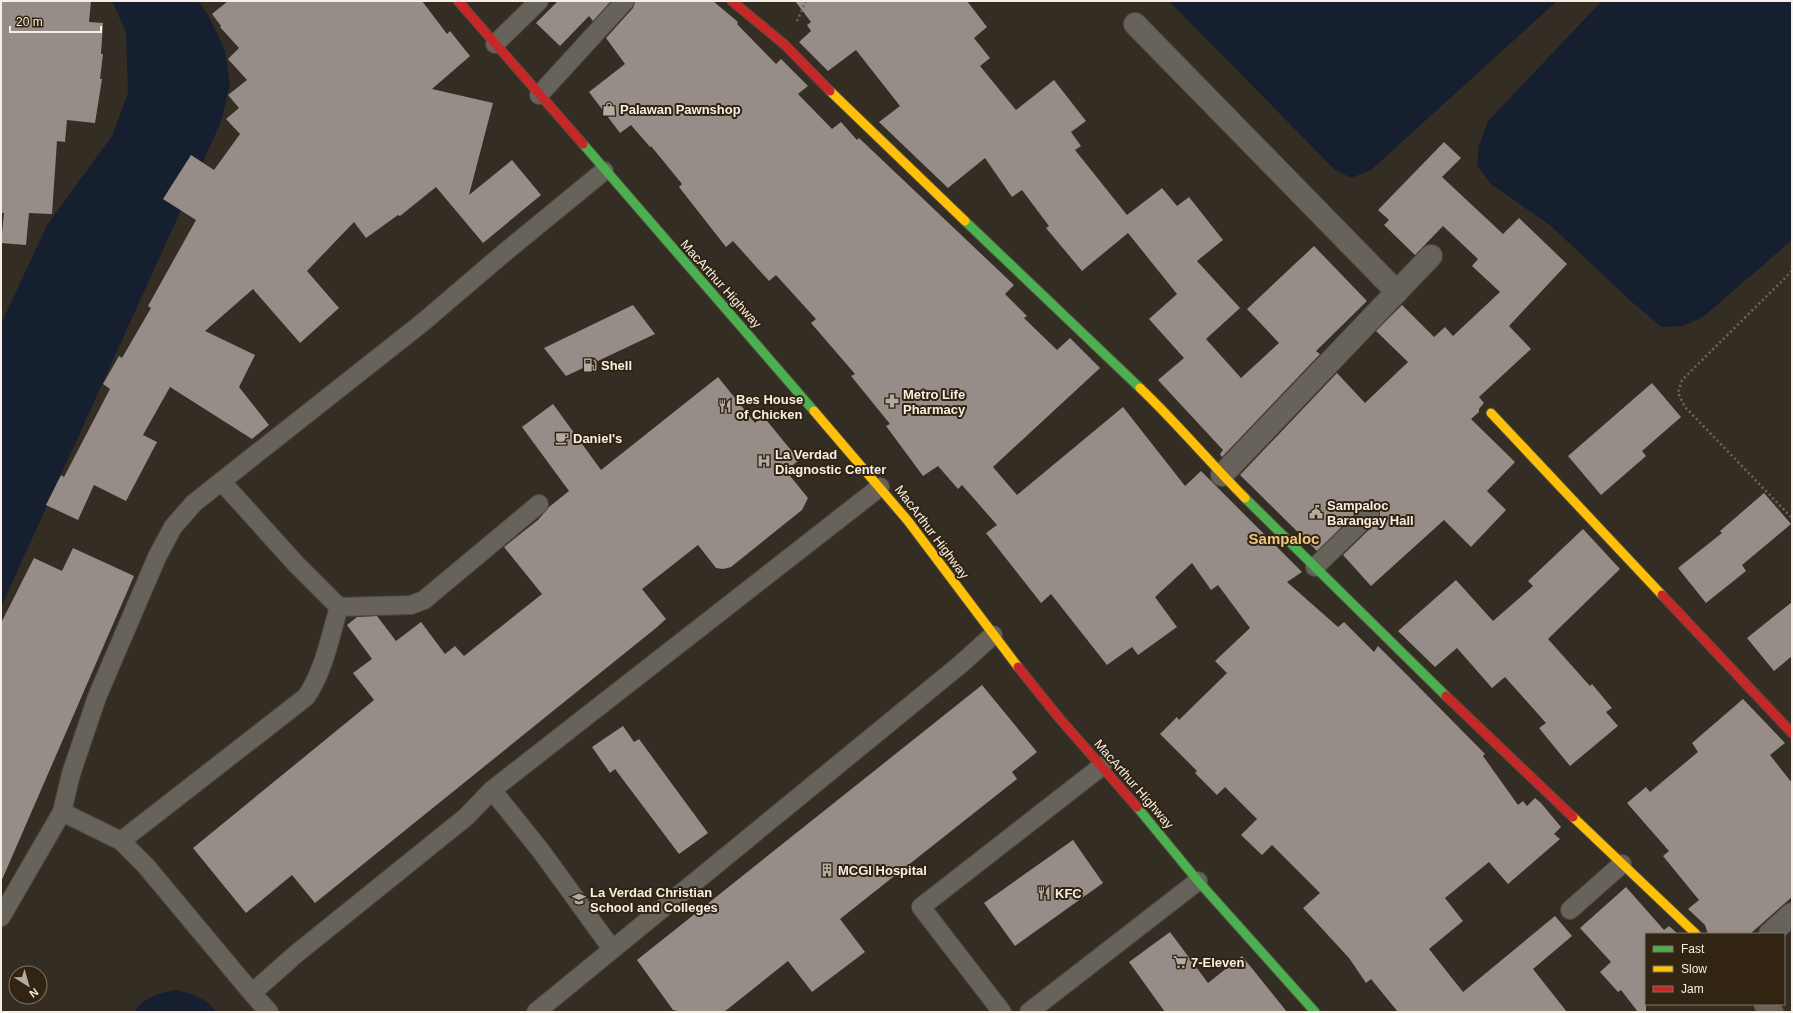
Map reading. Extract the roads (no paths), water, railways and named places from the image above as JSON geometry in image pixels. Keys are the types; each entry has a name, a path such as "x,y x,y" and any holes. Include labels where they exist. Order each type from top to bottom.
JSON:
{"main road":[{"name":"MacArthur Highway","path":"458,1 668,244 754,340 880,487 908,521 993,635 1060,719 1102,766 1198,881 1315,1012"},
{"path":"732,1 785,45 869,130 1164,411 1222,474 1315,567 1460,709 1695,933"},
{"path":"1488,410 1792,733"}],"street":[{"path":"1135,24 1397,292"},
{"path":"1222,474 1431,256"},
{"path":"1771,933 1792,914"}],"lane":[{"path":"495,44 539,1"},
{"path":"539,95 625,1"},
{"path":"1,917 62,812 71,774 97,697 157,557 173,527 194,503 422,324 504,253 604,170"},
{"path":"222,482 296,564 339,607 411,605 424,600 539,504"},
{"path":"252,992 296,954 466,817 492,790 880,487"},
{"path":"1315,567 1370,514"},
{"path":"121,841 306,697 314,686 321,669 339,607"},
{"path":"536,1012 961,664 993,635"},
{"path":"1002,1012 921,907 1102,766"},
{"path":"492,790 541,851 612,949"},
{"path":"62,812 121,841 146,866 268,1012"},
{"path":"1570,910 1622,864"},
{"path":"1029,1012 1198,881"}],"water":[{"path":"112,1 198,1 208,15 225,50 230,84 221,122 1,607 1,324 47,225 112,136 128,93 126,32"},
{"path":"1169,1 1557,1 1371,170 1351,178 1334,169"},
{"path":"1602,1 1792,1 1792,240 1703,317 1683,326 1662,327 1633,303 1551,226 1491,184 1477,166 1479,145 1488,121"},
{"path":"175,990 198,997 208,1003 216,1012 134,1012 142,1003 152,997"}],"place":[{"name":"Palawan Pawnshop","path":"609,109"},
{"name":"Shell","path":"590,365"},
{"name":"Metro Life Pharmacy","path":"892,401"},
{"name":"Bes House of Chicken","path":"725,406"},
{"name":"Daniel's","path":"562,438"},
{"name":"La Verdad Diagnostic Center","path":"764,461"},
{"name":"Sampaloc Barangay Hall","path":"1316,512"},
{"name":"MCGI Hospital","path":"827,870"},
{"name":"KFC","path":"1044,893"},
{"name":"La Verdad Christian School and Colleges","path":"579,899"},
{"name":"7-Eleven","path":"1180,962"}],"district":[{"name":"Sampaloc","path":"1284,538"}]}
